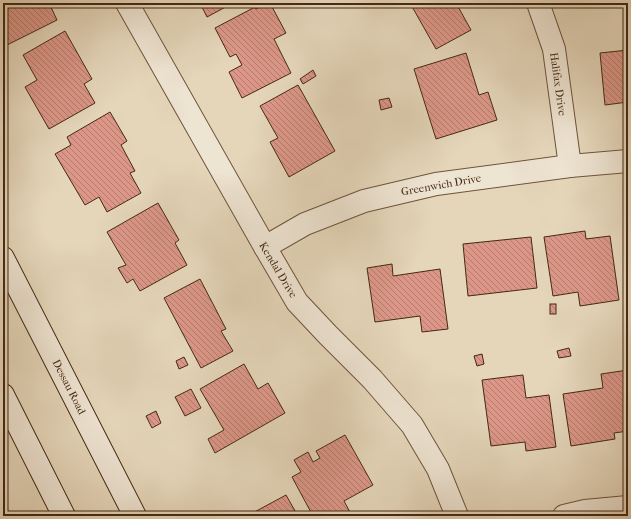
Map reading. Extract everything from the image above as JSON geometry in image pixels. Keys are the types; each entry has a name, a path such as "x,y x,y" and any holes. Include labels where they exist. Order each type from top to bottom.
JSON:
{"street":[{"name":"Kendal Drive","path":"127,3 297,302 372,379 412,425 438,469 457,516"},
{"name":"Halifax Drive","path":"538,3 554,49 570,166"},
{"name":"Greenwich Drive","path":"265,248 305,224 364,201 436,184 570,166 628,161"},
{"name":"Dessau Road","path":"3,258 135,516"},
{"path":"3,395 64,516"},
{"path":"564,516 585,511 628,507"}],"building":[{"path":"3,3 49,3 57,20 3,47"},
{"path":"200,3 233,3 207,17"},
{"path":"270,3 286,33 274,39 291,73 242,98 229,72 242,65 236,54 230,57 215,28 255,7 256,9"},
{"path":"410,3 456,3 471,30 436,49"},
{"path":"65,31 92,79 84,84 95,103 49,129 25,87 37,80 23,55"},
{"path":"628,50 628,102 605,105 600,53"},
{"path":"466,53 479,95 488,92 497,120 436,139 414,69"},
{"path":"313,70 316,76 303,84 300,79"},
{"path":"298,85 335,151 289,177 270,142 278,138 260,106"},
{"path":"389,98 392,107 381,110 379,100"},
{"path":"110,112 127,141 121,145 135,171 130,173 141,193 107,212 99,197 85,205 55,154 71,145 67,137"},
{"path":"158,203 179,240 175,243 187,265 140,291 133,279 127,283 118,268 126,265 107,232"},
{"path":"585,231 586,239 610,236 619,300 580,306 578,292 553,296 544,237"},
{"path":"531,237 537,288 468,296 463,244"},
{"path":"392,264 393,276 440,269 448,329 422,332 420,316 375,322 367,268"},
{"path":"200,279 226,329 221,331 233,351 201,368 164,298"},
{"path":"550,304 556,304 556,314 550,314"},
{"path":"569,348 571,356 559,358 557,351"},
{"path":"482,354 484,364 477,366 474,356"},
{"path":"184,357 188,365 179,369 176,361"},
{"path":"244,364 258,389 268,383 285,413 215,453 208,439 224,430 200,389"},
{"path":"628,370 628,431 614,433 615,439 571,446 563,394 603,388 601,374"},
{"path":"523,375 526,398 549,395 556,447 526,451 525,442 491,446 482,380"},
{"path":"191,389 201,408 185,416 175,397"},
{"path":"156,411 161,423 152,428 146,416"},
{"path":"345,435 373,485 344,501 351,514 348,516 313,516 292,477 301,472 294,460 308,452 313,462 320,458 316,451"},
{"path":"286,495 298,516 247,516"}]}
